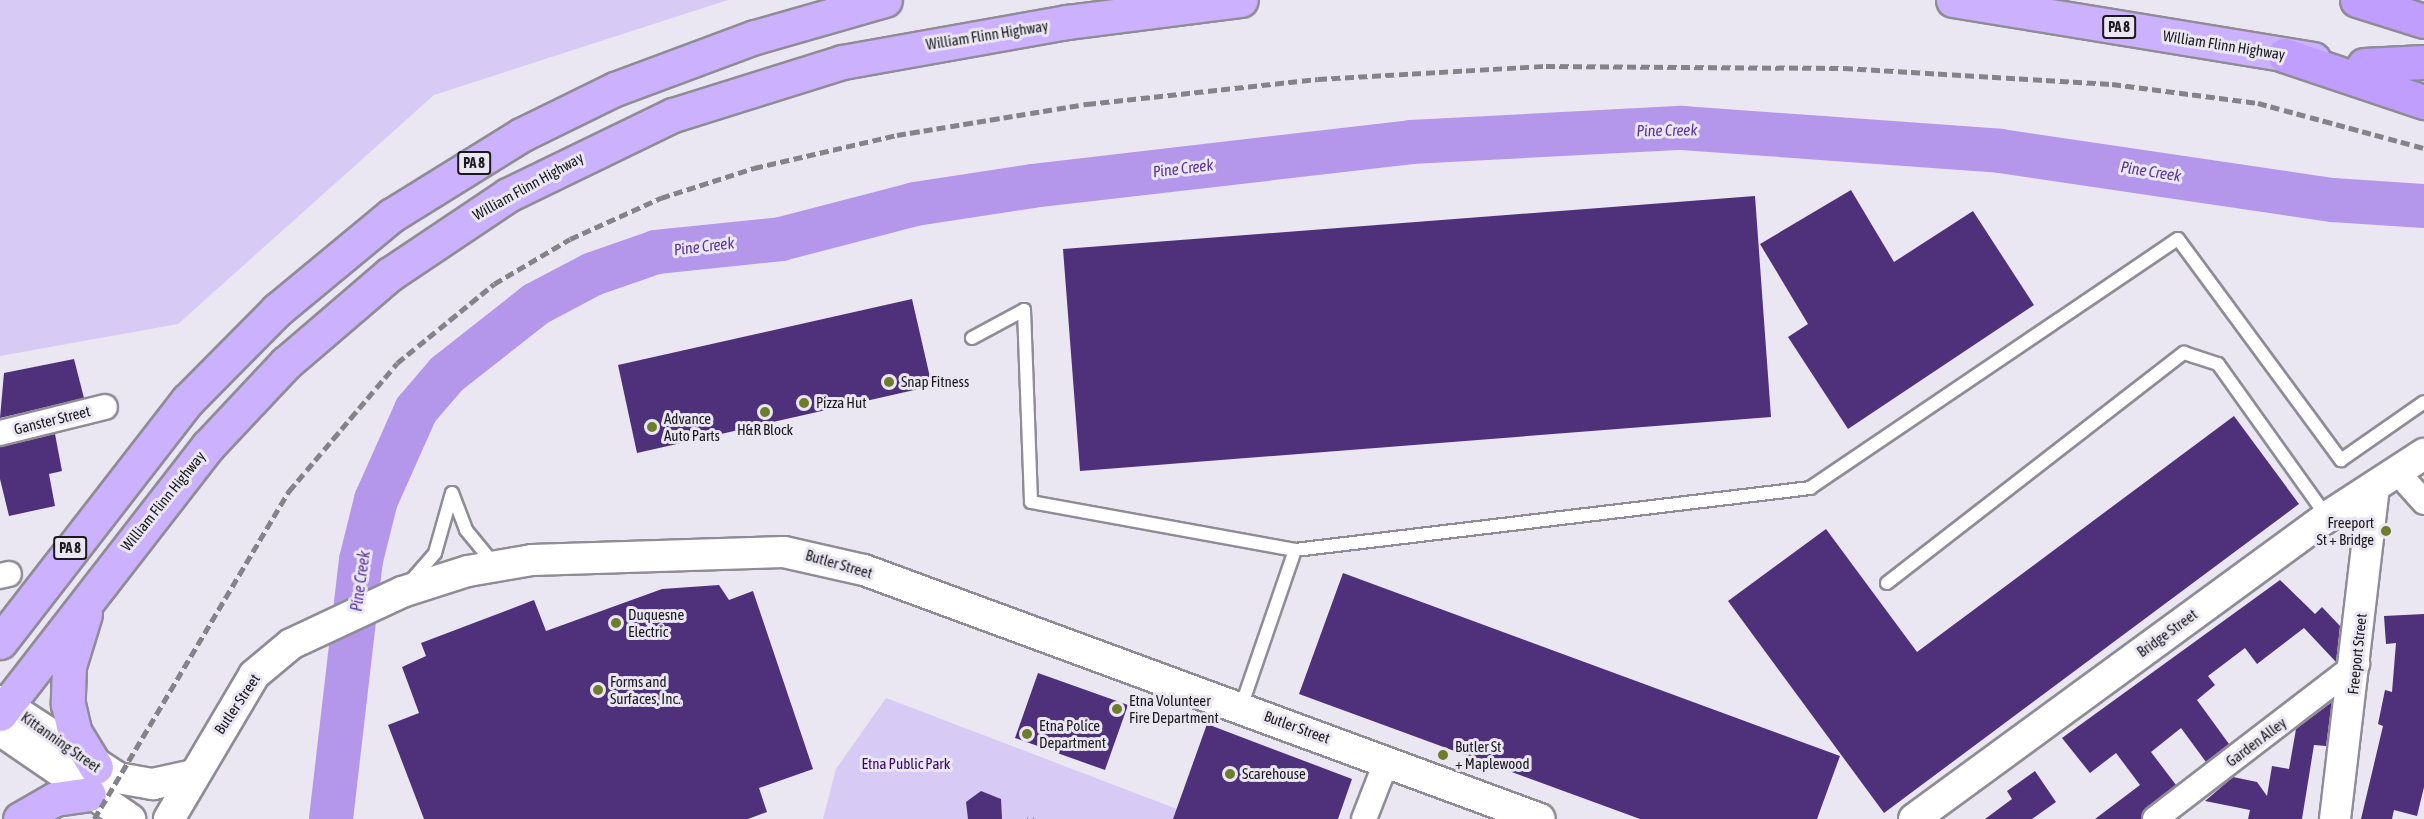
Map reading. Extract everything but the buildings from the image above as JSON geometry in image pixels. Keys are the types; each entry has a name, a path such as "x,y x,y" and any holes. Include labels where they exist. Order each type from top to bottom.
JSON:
{"highway":[{"name":"PA 8","path":"0,642 188,400 277,310 392,215 522,135 615,89 755,37 885,0"},
{"name":"William Flinn Highway","path":"2,712 103,576 208,446 318,333 448,232 580,156 718,98 842,62 1067,22 1240,0"},
{"name":"William Flinn Highway","path":"1953,0 2284,55 2424,72"},
{"path":"2357,0 2424,21"},
{"path":"2284,55 2424,102"},
{"path":"2364,65 2424,62"},
{"path":"20,819 92,780 74,731 67,681 80,625 103,576"}],"street":[{"name":"Ganster Street","path":"0,433 105,407"},
{"name":"Bridge Street","path":"1916,818 2327,517 2386,481 2424,454"},
{"path":"2386,481 2424,502"},
{"name":"Freeport Street","path":"2335,819 2386,481"},
{"name":"Butler Street","path":"169,819 254,675 314,632 400,593 495,565 764,552 814,555 1387,760 1540,819"},
{"name":"Garden Alley","path":"2155,819 2357,664"},
{"name":"Kittanning Street","path":"2,712 92,780 130,819"},
{"path":"1364,819 1387,760"},
{"name":"Kittanning Street","path":"92,780 144,784 194,775"}],"lane":[{"path":"972,338 1024,310 1031,502 1295,550 1810,488 2178,239 2341,460 2424,402"},
{"path":"1887,583 2184,353 2217,364 2327,517"},
{"path":"400,593 435,553 452,493 466,530 495,565"},
{"path":"1241,707 1295,550"}],"path":[{"path":"1027,819 1035,819"}],"green space":[{"path":"0,0 728,0 434,95 178,324 0,356"},
{"name":"Etna Public Park","path":"886,698 1177,809 1173,819 823,819 836,769"}],"waterway":[{"name":"Pine Creek","path":"331,819 361,560 376,500 416,410 447,374 536,304 593,274 656,252 781,239 915,204 1032,186 1411,142 1682,128 2000,151 2333,200 2424,206"}],"railway":[{"path":"94,819 289,491 397,363 494,284 570,239 661,198 754,168 897,135 1087,104 1318,79 1546,66 1844,68 2112,84 2258,103 2424,148"}],"place":[{"name":"Snap Fitness","path":"889,382"},
{"name":"Pizza Hut","path":"804,403"},
{"name":"H&R Block","path":"765,412"},
{"name":"Advance Auto Parts","path":"652,427"},
{"name":"Freeport St + Bridge","path":"2386,531"},
{"name":"Duquesne Electric","path":"616,623"},
{"name":"Forms and Surfaces, Inc.","path":"598,690"},
{"name":"Etna Volunteer Fire Department","path":"1117,709"},
{"name":"Etna Police Department","path":"1027,734"},
{"name":"Butler St + Maplewood","path":"1443,755"},
{"name":"Scarehouse","path":"1230,774"}]}
